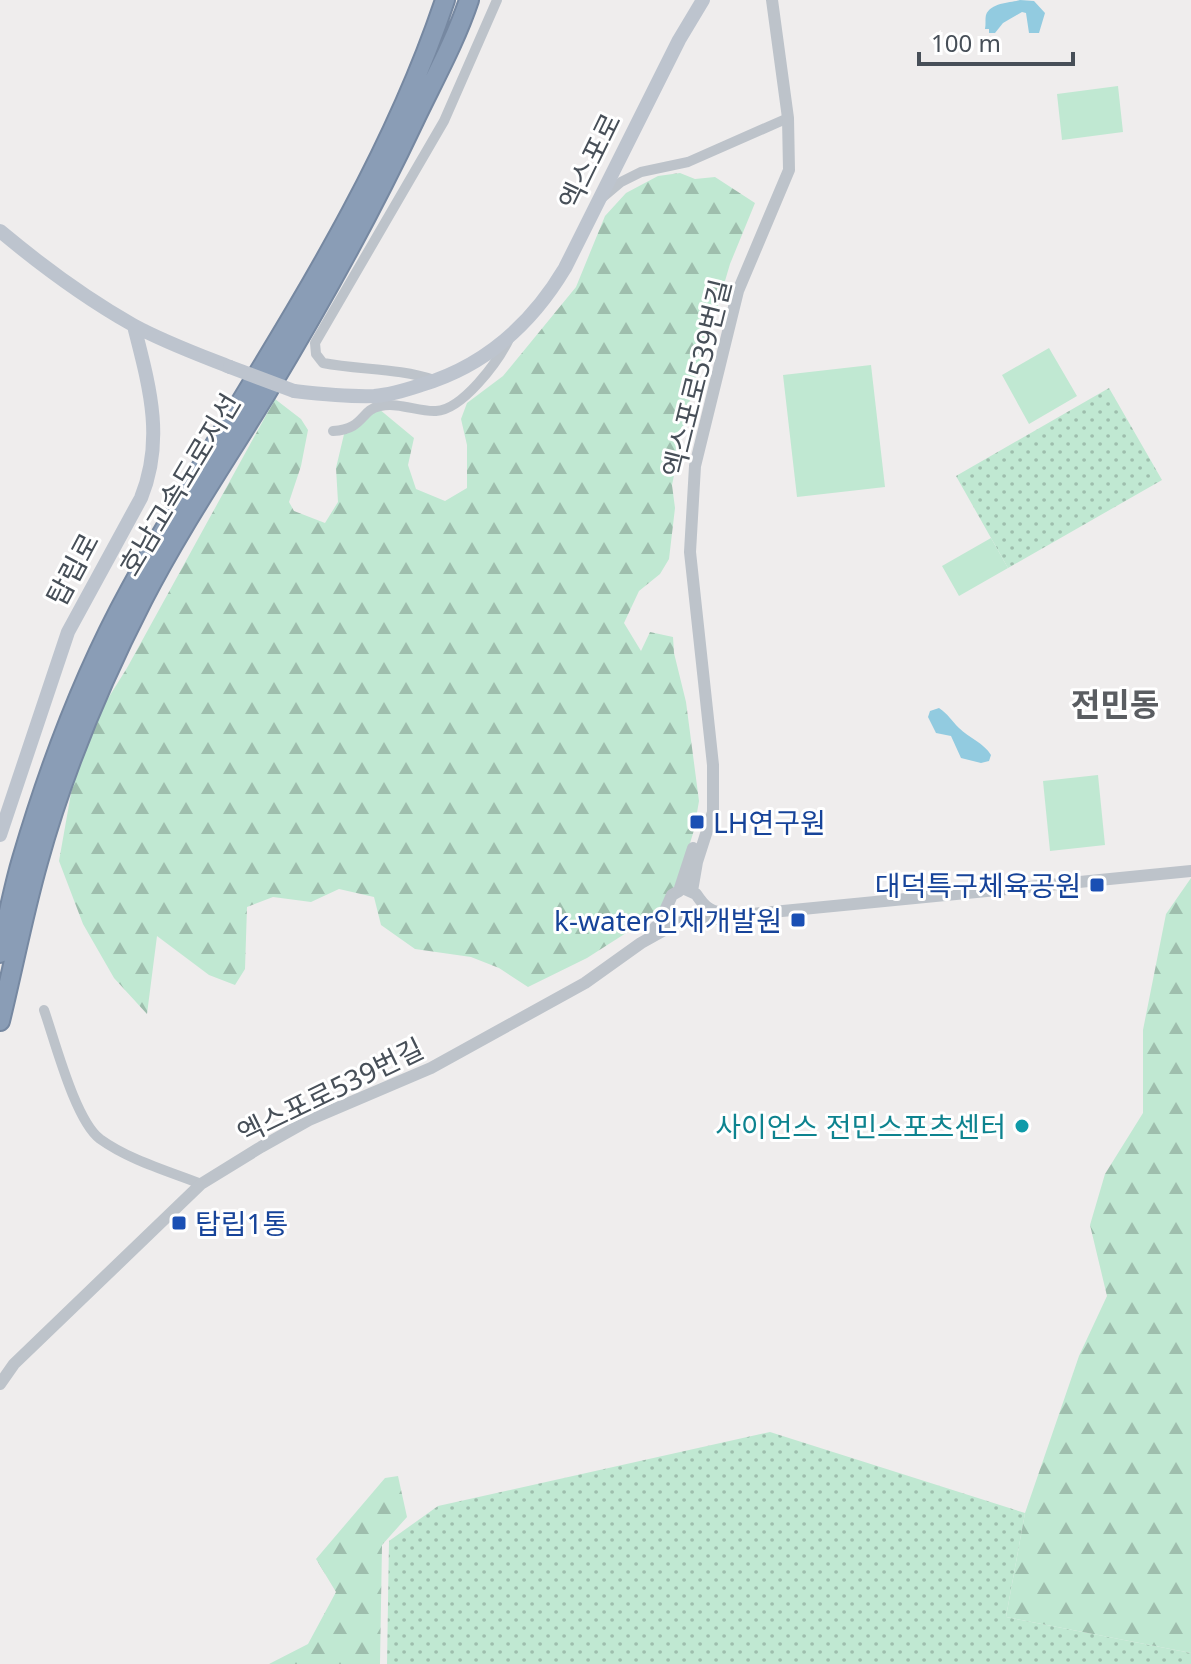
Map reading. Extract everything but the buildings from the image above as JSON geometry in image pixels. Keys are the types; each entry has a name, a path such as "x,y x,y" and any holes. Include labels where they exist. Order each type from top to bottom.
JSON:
{"highway":[{"name":"호남고속도로지선","path":"0,953 21,860 51,769 87,676 129,592 329,254 388,141 445,0"},
{"name":"호남고속도로지선","path":"0,1021 38,862 66,773 102,683 143,599 188,518 267,392 345,258 416,117 469,0"}],"main road":[{"name":"엑스포로","path":"134,326 294,391 328,395 377,396 435,381 487,355 510,337 551,292 679,40 703,0"},
{"path":"0,231 76,290 134,326"},
{"name":"탑립로","path":"0,835 68,632 141,498 149,476 155,429 153,403 134,326"}],"street":[{"path":"435,381 410,372 368,371 323,363 316,354 315,343 444,121 497,0"},
{"name":"엑스포로539번길","path":"685,891 713,812 713,765 690,552 695,466 738,291 789,170 788,118 772,0"},
{"path":"600,199 621,182 641,172 688,162 788,118"},
{"name":"엑스포로","path":"333,431 354,428 378,406 413,407 433,412 450,409 501,355 510,337"},
{"path":"641,943 681,921 695,918 718,919 1191,871"},
{"path":"641,943 660,922 672,895 685,891 709,909 732,916"},
{"path":"695,918 701,904"},
{"path":"668,906 672,916 681,921"},
{"name":"엑스포로539번길","path":"0,1384 14,1364 201,1184 309,1120 431,1068 585,983 641,943"},
{"path":"44,1010 78,1106 97,1137 128,1155 201,1184"}],"green space":[{"path":"1118,86 1123,132 1062,140 1057,94"},
{"path":"680,173 695,179 715,177 755,203 730,264 689,403 672,485 675,508 669,559 660,574 639,591 624,623 641,651 650,632 673,637 686,702 699,801 678,883 669,892 662,910 587,958 528,987 499,968 471,957 415,949 381,925 374,897 339,889 311,902 273,897 247,907 245,969 235,985 209,975 157,936 147,1014 114,978 83,924 59,861 73,782 102,708 275,399 301,419 308,430 301,466 289,502 294,511 325,523 338,502 336,468 345,430 379,409 414,438 408,465 416,489 445,501 467,488 467,445 461,419 467,403 503,376 576,287 605,216 626,193 658,176"},
{"path":"1049,348 1077,396 1029,424 1002,375"},
{"path":"871,365 885,487 797,497 783,375"},
{"path":"1109,388 1162,480 1008,568 956,476"},
{"path":"991,538 1008,568 959,596 942,566"},
{"path":"1098,775 1105,845 1050,851 1043,781"},
{"path":"1191,878 1191,1653 1006,1617 1025,1513 1079,1356 1107,1296 1090,1225 1105,1174 1143,1113 1143,1030 1166,914"},
{"path":"770,1432 1025,1513 1006,1617 1191,1653 1191,1664 387,1664 389,1541 438,1506"},
{"path":"398,1476 407,1517 382,1545 380,1664 269,1664 308,1644 336,1592 316,1559 385,1478"}],"water":[{"path":"1020,0 1034,1 1045,13 1039,33 1029,33 1026,13 1022,12 1003,23 995,33 985,29 986,15 992,8"},
{"path":"939,708 988,751 991,755 989,761 981,763 961,758 951,736 936,733 928,717 930,711"}],"place":[{"name":"LH연구원","path":"697,822"},
{"name":"대덕특구체육공원","path":"1097,885"},
{"name":"k-water인재개발원","path":"798,920"},
{"name":"사이언스 전민스포츠센터","path":"1022,1126"},
{"name":"탑립1통","path":"179,1223"}],"district":[{"name":"전민동","path":"1115,703"}]}
